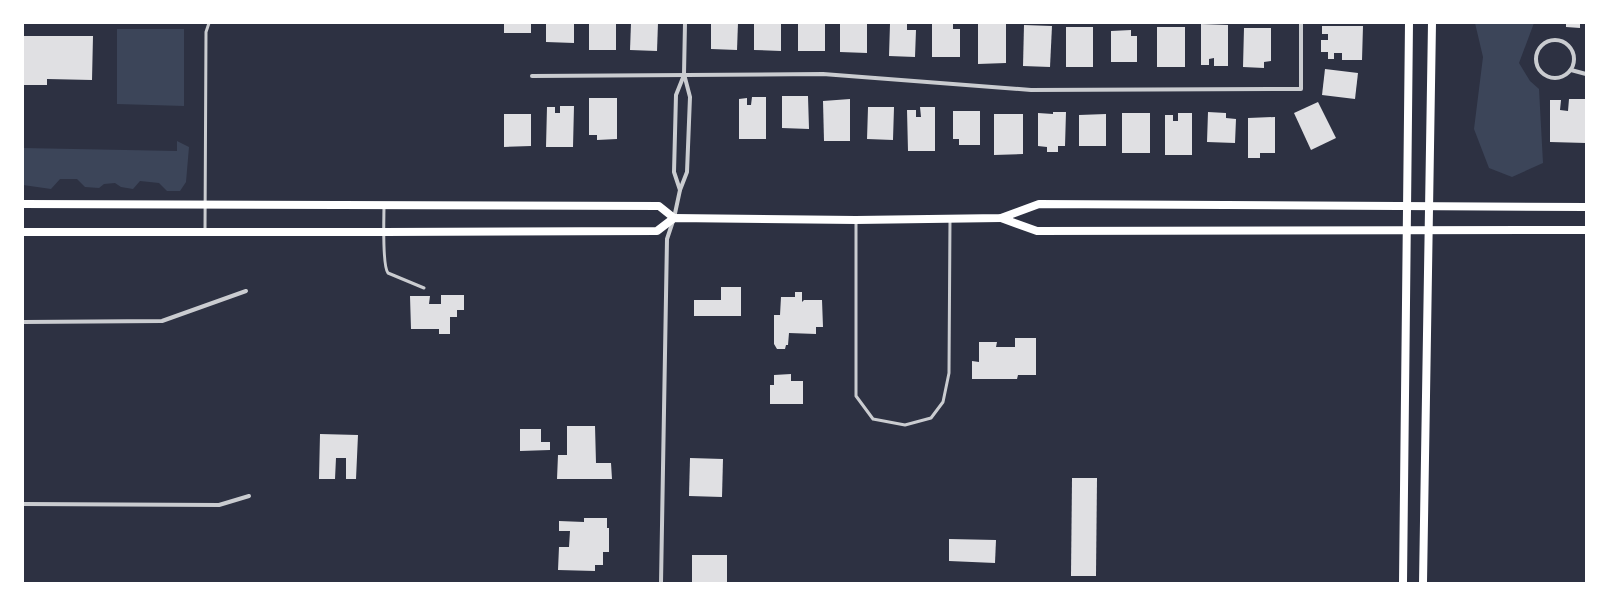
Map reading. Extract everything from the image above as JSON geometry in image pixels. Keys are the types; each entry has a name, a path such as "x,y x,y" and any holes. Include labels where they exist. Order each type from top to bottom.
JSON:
{"main road":[{"path":"1402,583 1409,23"},
{"path":"1423,583 1432,23"},
{"path":"23,204 659,206 674,218 856,220 1001,218 1039,204 1586,207"},
{"path":"23,232 657,231 674,218"},
{"path":"1001,218 1036,231 1586,230"}],"street":[{"path":"661,583 667,239 674,218 680,190 687,172 690,97 684,74 685,23"},
{"path":"532,76 824,74 1031,90 1301,89 1301,23"},
{"path":"1571,70 1574,57 1568,46 1557,40 1544,43 1539,48 1536,65 1543,75 1555,78 1561,77 1571,70 1586,74"},
{"path":"680,190 674,172 676,95 684,74"},
{"path":"23,322 162,321 246,291"},
{"path":"23,504 219,505 249,496"}],"lane":[{"path":"205,232 206,32 210,23"},
{"path":"384,205 386,271 424,288"},
{"path":"856,220 856,396 873,418 905,425 931,418 943,402 949,373 950,219"}],"shaded area":[{"path":"1475,23 1534,23 1519,63 1530,81 1539,89 1543,163 1512,177 1489,168 1474,129 1483,57"},
{"path":"117,29 184,29 184,106 117,104"},
{"path":"177,141 189,147 186,182 180,191 167,191 159,183 140,181 133,189 121,187 115,183 104,184 99,188 85,187 77,179 60,179 51,189 23,185 23,148 177,151"}],"building":[{"path":"504,23 531,23 531,33 504,33"},
{"path":"546,23 574,23 574,43 546,42"},
{"path":"589,23 616,23 616,50 589,50"},
{"path":"631,23 658,23 657,51 630,50"},
{"path":"711,23 738,23 737,50 711,49"},
{"path":"754,23 781,23 781,51 754,50"},
{"path":"798,23 825,23 825,51 798,51"},
{"path":"840,23 867,23 867,53 840,52"},
{"path":"978,23 1006,23 1006,63 978,64"},
{"path":"1566,23 1580,23 1580,28 1566,27"},
{"path":"890,24 907,24 907,30 916,30 915,57 889,56"},
{"path":"932,24 953,24 953,29 960,29 960,57 932,57"},
{"path":"1201,24 1228,25 1228,66 1214,66 1214,58 1209,59 1209,65 1201,65"},
{"path":"1024,25 1052,26 1050,67 1023,66"},
{"path":"1322,26 1363,26 1362,60 1342,60 1342,53 1334,53 1334,59 1328,59 1328,52 1321,52 1321,40 1328,40 1328,34 1322,34"},
{"path":"1066,27 1093,27 1093,67 1066,67"},
{"path":"1157,27 1185,27 1185,67 1157,67"},
{"path":"1244,28 1271,28 1271,61 1264,62 1264,68 1243,67"},
{"path":"1131,30 1131,36 1137,36 1137,62 1111,62 1111,31"},
{"path":"23,36 93,36 92,80 47,79 47,85 23,85"},
{"path":"1325,69 1358,73 1355,99 1322,95"},
{"path":"782,96 808,96 809,129 782,128"},
{"path":"752,97 766,97 766,139 739,139 739,99 747,98 747,105 751,105"},
{"path":"589,98 617,98 617,139 597,140 597,135 589,135"},
{"path":"850,99 850,141 824,141 823,101"},
{"path":"1569,99 1586,99 1586,143 1550,142 1550,100 1561,100 1560,110 1568,111"},
{"path":"1318,102 1336,138 1311,150 1294,113"},
{"path":"560,106 574,106 573,147 546,147 547,107 555,107 555,113 560,113"},
{"path":"868,107 894,107 893,140 867,139"},
{"path":"920,107 935,107 935,151 908,151 907,110 916,110 916,117 921,117"},
{"path":"953,111 980,111 980,145 959,145 959,139 953,139"},
{"path":"1053,112 1066,112 1065,146 1058,146 1058,152 1047,152 1047,147 1038,146 1038,113 1053,114"},
{"path":"1208,112 1226,113 1226,118 1236,119 1235,143 1207,142"},
{"path":"1122,113 1150,113 1150,153 1122,153"},
{"path":"1178,113 1192,113 1192,155 1165,155 1165,115 1173,115 1173,121 1178,121"},
{"path":"504,114 531,114 531,146 504,147"},
{"path":"994,114 1023,114 1023,154 994,155"},
{"path":"1106,114 1106,146 1079,146 1079,115"},
{"path":"1275,117 1275,153 1260,153 1260,158 1248,158 1248,118"},
{"path":"721,287 741,287 741,316 694,316 694,300 721,300"},
{"path":"795,292 802,292 802,302 804,300 822,300 823,327 816,327 816,334 789,333 788,345 786,345 785,349 777,349 774,344 774,315 780,315 781,297 795,297"},
{"path":"441,295 464,295 464,310 457,310 457,317 450,317 450,334 439,334 439,329 411,329 410,296 430,296 429,304 441,304"},
{"path":"1015,338 1036,338 1036,375 1018,375 1017,379 972,379 972,361 979,362 979,342 997,342 996,347 1015,347"},
{"path":"791,374 791,381 803,381 803,404 770,404 770,385 774,385 774,375"},
{"path":"567,426 595,426 596,463 611,463 612,479 557,479 558,455 567,455"},
{"path":"520,429 541,429 541,442 550,442 550,450 520,451"},
{"path":"320,434 358,435 356,479 346,479 346,458 336,458 335,479 319,479"},
{"path":"690,458 723,459 722,497 689,496"},
{"path":"1072,478 1097,478 1096,576 1071,576"},
{"path":"584,518 607,518 607,528 609,528 609,552 603,552 603,565 595,565 595,571 558,570 559,547 569,547 570,531 559,531 559,521 584,522"},
{"path":"949,539 996,540 995,563 949,561"},
{"path":"692,555 727,555 727,583 692,583"}]}
